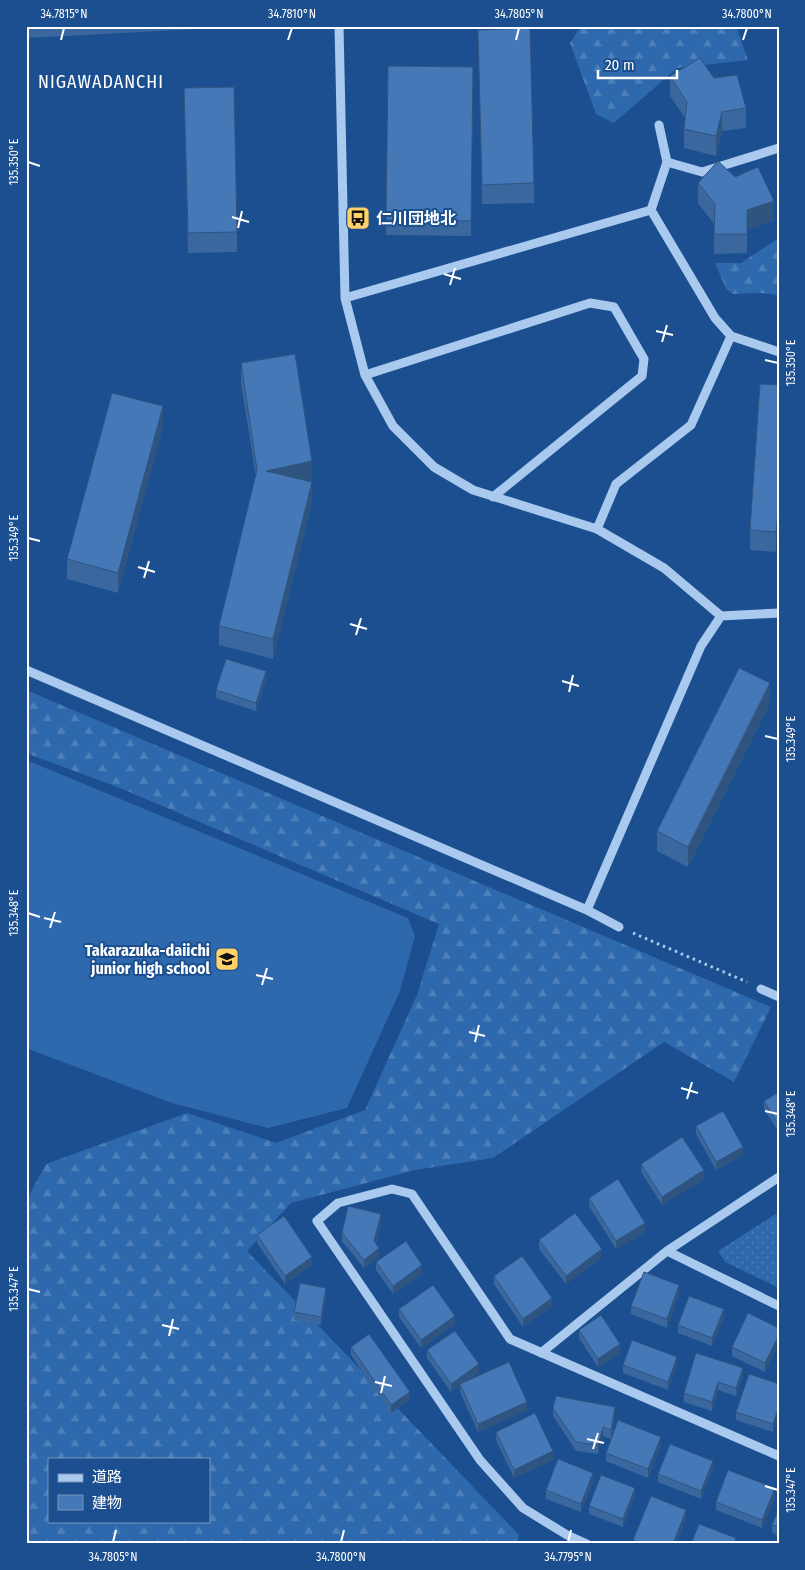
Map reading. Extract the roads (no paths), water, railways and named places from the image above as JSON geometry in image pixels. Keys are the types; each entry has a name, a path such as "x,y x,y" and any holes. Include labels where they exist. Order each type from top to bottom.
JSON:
{"street":[{"path":"339,26 345,298 365,375 393,426 434,468 473,490 597,529 664,568 722,616 779,613"},
{"path":"660,125 667,162 651,210 715,318 731,336 779,352"},
{"path":"667,162 702,172 779,148"},
{"path":"345,298 651,210"},
{"path":"365,375 590,303 614,307 644,359 642,376 493,497"},
{"path":"597,529 616,484 690,425 731,336"},
{"path":"588,910 701,646 722,616"},
{"path":"26,670 588,910 619,927"},
{"path":"761,989 779,997"},
{"path":"541,1353 667,1251 779,1177"},
{"path":"586,1543 567,1535 523,1508 480,1460 317,1221 338,1203 392,1189 412,1194 510,1339 779,1456"},
{"path":"667,1251 779,1306"}],"place":[{"name":"仁川団地北","path":"358,218"},
{"name":"Takarazuka-daiichi junior high school","path":"227,959"}],"district":[{"name":"NIGAWADANCHI","path":"101,82"}]}
